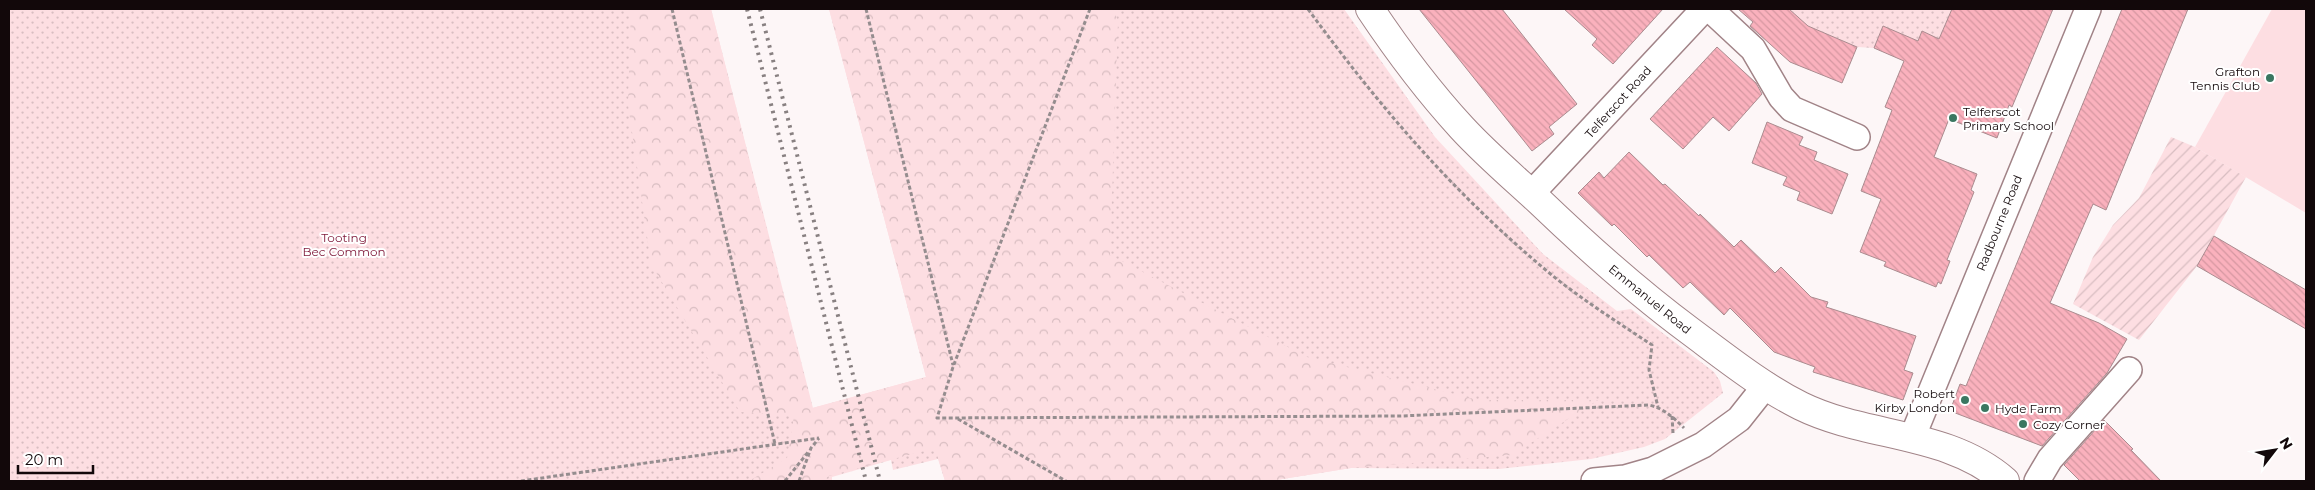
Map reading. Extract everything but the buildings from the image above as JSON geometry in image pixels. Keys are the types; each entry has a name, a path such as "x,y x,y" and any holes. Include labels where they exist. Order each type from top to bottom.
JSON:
{"street":[{"name":"Emmanuel Road","path":"1370,9 1408,62 1451,115 1531,194 1636,291 1766,385 1802,406 1828,417 1912,438 1960,453 1978,462 2005,481"},
{"name":"Telferscot Road","path":"1531,194 1704,9"},
{"path":"1710,9 1753,49 1782,97 1792,109 1857,137"},
{"name":"Radbourne Road","path":"1912,438 2088,9"},
{"path":"2037,481 2050,459 2129,370"},
{"path":"1594,481 1656,476 1684,456 1722,434 1744,414 1766,385"}],"path":[{"path":"672,9 775,444"},
{"path":"866,9 953,367"},
{"path":"1090,9 953,367 937,418 1401,416 1649,405 1658,407 1672,416 1686,430"},
{"path":"1308,9 1376,98 1423,154 1478,210 1554,277 1652,345 1649,370 1658,407"},
{"path":"958,418 1066,481"},
{"path":"521,481 819,438 785,481"},
{"path":"799,481 811,448"}],"green space":[{"name":"Tooting Bec Common","path":"9,9 711,9 813,408 926,377 829,9 1344,9 1435,137 1543,254 1617,311 1631,309 1714,372 1720,381 1723,393 1665,439 1644,447 1591,459 1499,469 1351,468 1270,481 945,481 938,459 893,470 891,460 832,477 832,481 9,481"},
{"path":"631,9 711,9 812,408 926,377 829,9 1113,9 1118,21 1110,255 1307,357 1478,400 1598,400 1512,455 1351,468 1270,481 945,481 935,448 829,476 823,481 749,481 787,458 794,416 740,412 651,264 628,104"},
{"path":"1789,9 1952,9 1939,39 1922,32 1918,41 1883,26 1874,48 1857,47 1794,20 1795,14"},
{"name":"Grafton Tennis Club","path":"2272,9 2306,9 2306,213 2195,147"},
{"path":"2171,137 2195,147 2246,177 2197,266 2139,340 2073,304 2093,257 2113,225 2139,198"}],"railway":[{"path":"747,9 866,481"},
{"path":"760,9 880,481"}],"place":[{"name":"Grafton Tennis Club","path":"2270,78"},
{"name":"Telferscot Primary School","path":"1953,118"},
{"name":"Robert Kirby London","path":"1965,400"},
{"name":"Hyde Farm","path":"1985,408"},
{"name":"Cozy Corner","path":"2023,424"}]}
